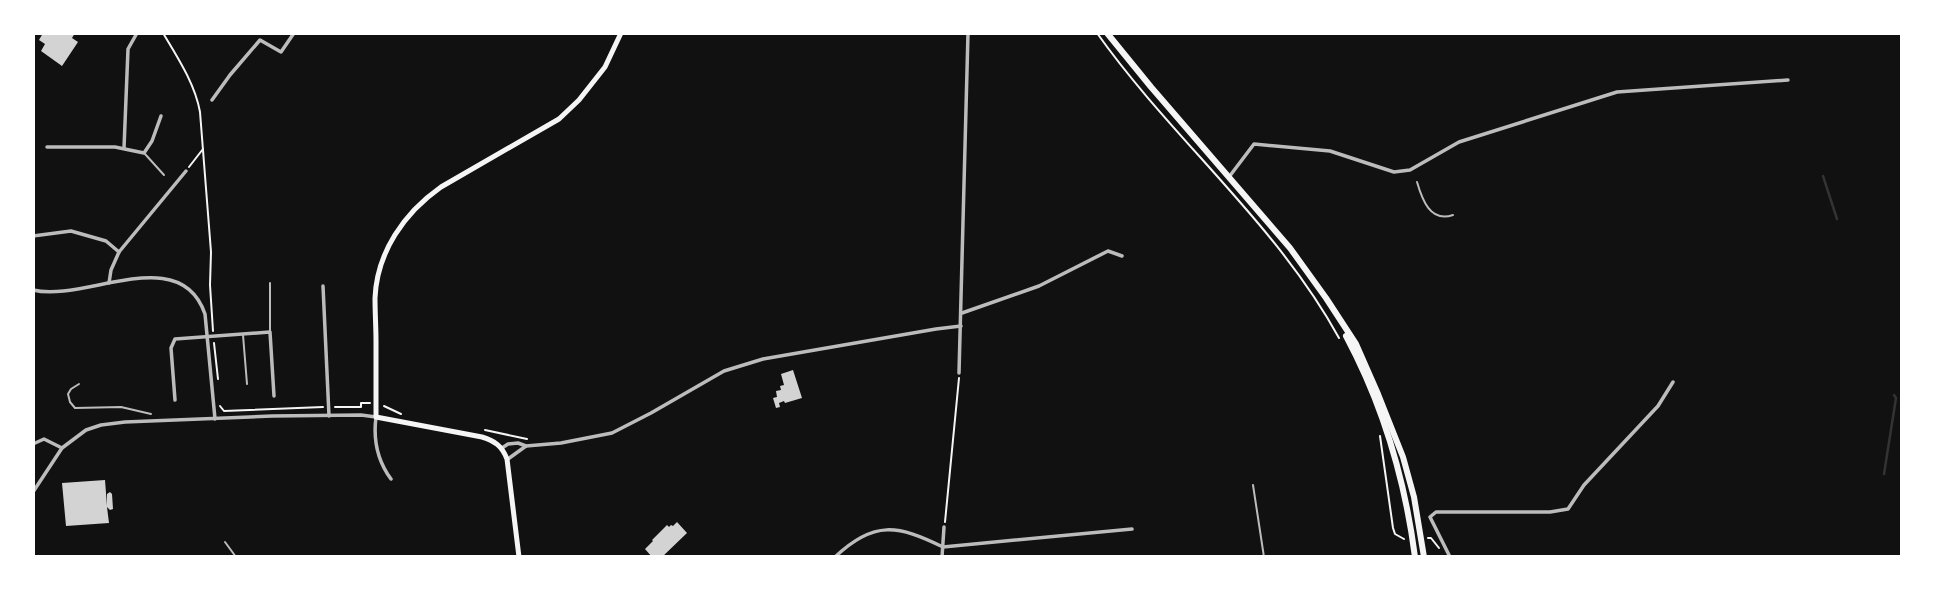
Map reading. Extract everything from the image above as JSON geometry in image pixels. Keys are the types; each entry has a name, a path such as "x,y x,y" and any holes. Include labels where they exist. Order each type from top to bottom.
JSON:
{"highway":[{"path":"1108,33 1290,248 1356,344 1403,457 1414,497 1424,557"},
{"path":"1337,315 1374,396 1396,460 1412,529 1415,557"}],"main road":[{"path":"519,557 507,459 502,448 490,439 376,417 375,297 379,274 386,251 411,212 441,187 559,118 579,100 605,67 621,33"}],"street":[{"path":"124,148 128,49 137,33"},
{"path":"212,100 260,40 281,52 294,33"},
{"path":"960,373 968,33"},
{"path":"1229,177 1254,144 1330,151 1394,173 1410,170 1458,142 1617,92 1788,80"},
{"path":"47,147 124,148 145,153 161,116"},
{"path":"109,283 119,251 186,172"},
{"path":"33,236 71,231 99,239 119,251"},
{"path":"962,313 1039,286 1108,251 1122,256"},
{"path":"33,290 54,293 109,283 159,278 188,289 198,298 205,314 215,419"},
{"path":"323,286 329,416"},
{"path":"502,448 508,444 526,446 612,433 652,414 724,371 763,359 961,326"},
{"path":"175,400 172,358 172,344 175,339 270,332 274,396"},
{"path":"1450,557 1430,517 1444,512 1550,512 1568,509 1584,485 1658,406 1672,382"},
{"path":"33,492 62,448 86,430 101,425 215,419 361,415 376,417 376,449 391,479"},
{"path":"33,444 44,439 62,448"},
{"path":"507,459 526,446"},
{"path":"942,557 944,527"},
{"path":"835,557 850,542 875,531 901,530 943,547 1132,529"}],"lane":[{"path":"145,153 164,175"},
{"path":"1418,182 1422,200 1428,209 1444,217 1454,215"},
{"path":"270,283 270,332"},
{"path":"243,334 247,384"},
{"path":"79,384 68,394 75,408 121,407 151,414"},
{"path":"1253,485 1264,557"},
{"path":"225,542 236,557"}],"path":[{"path":"163,33 197,99 211,252 214,330"},
{"path":"1097,33 1161,113 1285,256 1341,342"},
{"path":"186,172 203,148"},
{"path":"214,338 219,390"},
{"path":"944,527 960,373"},
{"path":"220,403 220,408 224,411 326,407"},
{"path":"333,407 361,407 361,403 371,404"},
{"path":"384,406 405,416"},
{"path":"483,430 524,437 527,440"},
{"path":"1380,435 1393,528 1395,534 1402,539 1409,539"},
{"path":"1424,537 1431,538 1438,548"}],"building":[{"path":"43,33 75,33 72,38 78,42 62,66 41,51 45,44 39,40"},
{"path":"793,370 802,398 785,403 784,401 776,408 773,398 777,397 776,391 781,390 780,386 784,385 781,374"},
{"path":"105,480 107,506 107,494 112,494 113,509 107,507 109,523 66,526 62,483"},
{"path":"677,522 687,533 662,557 652,557 645,549 667,525 673,526"}],"waterway":[{"path":"1823,176 1837,219"},
{"path":"1884,474 1896,398 1894,395"}]}
